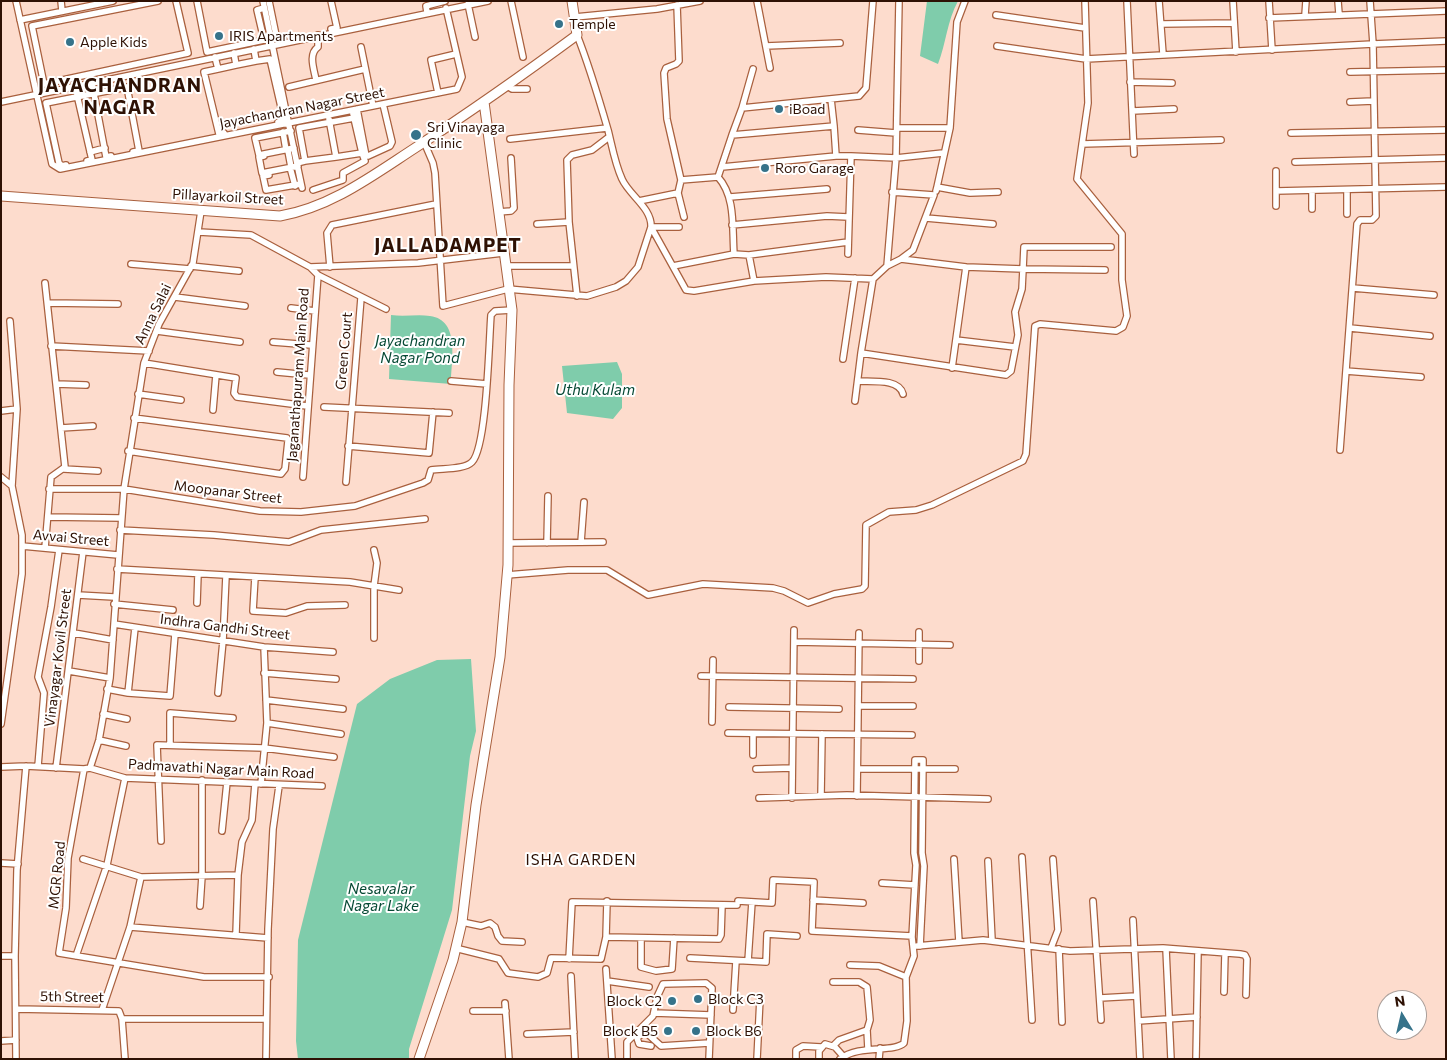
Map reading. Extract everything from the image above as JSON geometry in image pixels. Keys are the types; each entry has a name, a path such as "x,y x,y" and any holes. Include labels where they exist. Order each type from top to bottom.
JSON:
{"street":[{"name":"Jayachandran Nagar Street","path":"16,1 52,164 60,169 453,90 460,86 462,77 446,8"},
{"path":"61,1 62,12"},
{"path":"20,20 113,1"},
{"path":"158,1 32,26 44,84 188,53 176,1"},
{"path":"197,1 207,52 264,40 257,10 264,8"},
{"path":"263,1 289,122 291,150 295,167 302,186 266,190 263,176 295,167 305,161 362,153"},
{"path":"269,1 277,40 337,28 331,1"},
{"path":"427,12 426,6 445,1"},
{"path":"1,102 446,8 488,1"},
{"path":"512,1 523,57"},
{"path":"572,1 577,35 623,182 651,219 652,227 686,290 694,292 754,281 826,277 873,279"},
{"path":"575,17 700,1"},
{"path":"757,1 770,68"},
{"path":"742,108 859,96 865,91 874,1"},
{"path":"887,266 896,158 899,1"},
{"path":"855,401 873,279 887,266 913,250 937,188 950,128 957,22 965,1"},
{"path":"507,575 568,570 607,570 648,595 703,584 773,588 784,591 808,603 834,594 862,589 865,579 866,525 889,512 916,510 932,505 1023,462 1026,454 1033,330 1035,326 1040,324 1116,331 1124,327 1127,316 1122,280 1122,234 1077,179 1088,103 1085,1"},
{"path":"1127,1 1134,154"},
{"path":"1159,1 1163,54"},
{"path":"1233,1 1236,52"},
{"path":"1269,1 1272,50"},
{"path":"1305,16 1306,1"},
{"path":"1340,450 1357,222 1375,218 1376,160 1370,1"},
{"path":"1338,2 1339,14"},
{"path":"468,4 475,37"},
{"path":"677,5 679,61 666,68 664,73 667,119 681,180 678,193 684,217"},
{"path":"1269,18 1446,11"},
{"path":"996,15 1085,28"},
{"path":"1161,24 1234,23"},
{"path":"316,80 312,56 314,50 318,47 318,35"},
{"name":"Pillayarkoil Street","path":"1,196 280,216 302,212 326,203 364,182 484,102 577,35"},
{"path":"997,46 1086,59 1129,55 1236,52 1446,41"},
{"path":"766,46 840,42"},
{"path":"361,48 373,106"},
{"path":"254,49 256,61"},
{"path":"234,53 236,65"},
{"path":"438,93 431,60 456,54"},
{"path":"215,57 218,69"},
{"path":"270,59 284,120 220,134 204,72 256,61 270,59"},
{"path":"147,62 149,71"},
{"path":"289,86 365,69"},
{"path":"718,177 742,108 753,69"},
{"path":"1350,72 1446,70"},
{"path":"75,86 77,97 92,160 62,166 59,163 46,103 77,97 94,93 127,87 139,151 106,157 94,93 87,75"},
{"path":"1130,82 1172,83"},
{"path":"507,86 512,89 527,89"},
{"path":"831,99 836,156"},
{"path":"1350,102 1373,101"},
{"path":"419,1059 453,960 462,922 476,805 500,657 507,575 509,385 512,310 484,102"},
{"path":"354,109 366,156 368,156 390,146 392,142 383,104"},
{"path":"313,190 343,180 343,173 365,161 354,118 354,109"},
{"path":"1133,111 1174,110"},
{"path":"328,114 336,157"},
{"path":"305,161 299,128 354,118"},
{"path":"732,134 834,126"},
{"path":"510,138 607,128"},
{"path":"858,130 950,128"},
{"path":"1291,134 1446,130"},
{"path":"290,131 255,138 259,155 291,150"},
{"path":"283,132 291,150"},
{"path":"577,296 569,222 567,160 572,156 592,150 609,137"},
{"path":"1082,144 1221,140"},
{"path":"424,142 433,163 443,306 508,289 587,296 626,282 638,267 652,227"},
{"path":"90,152 104,148"},
{"path":"291,150 259,157 262,173 295,167"},
{"path":"722,167 836,156 896,158 944,153"},
{"path":"848,254 850,156"},
{"path":"498,212 511,211 514,208 511,158"},
{"path":"1295,162 1446,158"},
{"path":"294,186 295,167"},
{"path":"1276,171 1276,206"},
{"path":"681,180 718,177"},
{"path":"718,177 726,186 730,197 734,254"},
{"path":"1276,191 1446,187"},
{"path":"937,188 959,192 998,192"},
{"path":"730,197 827,189"},
{"path":"1347,190 1347,214"},
{"path":"1312,191 1312,209"},
{"path":"892,192 934,195"},
{"path":"639,201 678,193"},
{"path":"330,267 328,233 332,225 436,204"},
{"name":"Anna Salai","path":"114,624 114,597 128,451 144,363 156,331 191,268 199,232 201,211"},
{"path":"732,225 827,216 848,217"},
{"path":"926,218 993,224"},
{"path":"537,224 569,222"},
{"path":"652,227 678,227"},
{"path":"199,232 251,235 310,267 318,275 386,310"},
{"path":"673,266 734,254 749,255 848,242"},
{"path":"861,353 1006,375 1011,370 1018,335 1015,312 1022,289 1024,247 1111,246"},
{"path":"310,267 440,261 503,253"},
{"path":"749,255 754,281"},
{"path":"901,259 966,267 1105,270"},
{"path":"131,264 239,271"},
{"path":"505,266 573,266"},
{"path":"952,368 966,267"},
{"name":"Jaganathapuram Main Road","path":"303,477 311,345 318,275"},
{"path":"843,359 855,278"},
{"path":"45,284 49,303 51,346 62,428 64,469"},
{"path":"1352,288 1434,295"},
{"path":"175,297 245,306"},
{"name":"Green Court","path":"346,482 361,298"},
{"path":"49,303 118,304"},
{"path":"291,308 315,311"},
{"name":"Moopanar Street","path":"124,490 260,511 316,512 376,500 423,483 428,480 431,470 466,465 473,462 486,409 491,313 512,310"},
{"path":"1,724 22,574 22,535 12,486 17,409 10,321"},
{"path":"1350,328 1430,336"},
{"path":"156,331 240,342"},
{"path":"956,340 1015,347"},
{"path":"273,342 311,345"},
{"path":"51,346 148,351"},
{"path":"144,363 237,378 234,393 236,397 307,406"},
{"path":"1346,371 1421,377"},
{"path":"277,372 309,375"},
{"path":"213,410 216,375"},
{"path":"858,381 895,384 901,388 903,394"},
{"path":"451,382 487,384"},
{"path":"56,384 86,385"},
{"path":"138,394 181,400"},
{"path":"324,407 351,407"},
{"name":"Green Court","path":"351,407 449,413"},
{"path":"1,411 17,409"},
{"path":"348,446 427,454 431,450 433,412"},
{"path":"128,451 281,474 285,469 288,441 286,438 134,418"},
{"path":"62,428 93,426"},
{"path":"45,548 52,475 64,469 98,471"},
{"path":"1,477 12,486"},
{"path":"50,489 124,490"},
{"path":"547,543 548,496"},
{"path":"581,542 584,502"},
{"path":"48,517 121,518"},
{"path":"120,530 214,534 289,542 321,530 425,519"},
{"path":"508,543 603,542"},
{"name":"Avvai Street","path":"22,546 118,554"},
{"path":"38,766 44,693 38,677 52,607 59,550"},
{"path":"374,550 377,562 374,586 374,638"},
{"name":"Vinayagar Kovil Street","path":"56,768 83,552"},
{"path":"117,569 350,582 399,590"},
{"path":"196,603 198,574"},
{"path":"218,693 226,576"},
{"path":"255,577 253,611 286,613 307,606 345,606"},
{"path":"78,595 114,597"},
{"path":"114,604 173,610"},
{"name":"Indhra Gandhi Street","path":"114,624 264,647 334,652"},
{"name":"MGR Road","path":"76,956 59,953 66,908 68,858 87,769 98,740 110,678 114,624"},
{"path":"128,693 135,628"},
{"path":"792,798 794,630"},
{"path":"919,632 919,661"},
{"path":"857,796 859,633"},
{"path":"74,634 113,640"},
{"path":"107,688 128,693 170,696 175,634"},
{"path":"794,642 950,645"},
{"path":"236,934 238,875 242,842 252,820 267,723 264,647"},
{"path":"712,722 713,660"},
{"path":"69,671 110,678"},
{"path":"264,673 336,679"},
{"path":"701,676 913,679"},
{"path":"266,700 343,709"},
{"path":"858,706 913,706"},
{"path":"729,707 839,708"},
{"path":"170,745 170,713 232,718"},
{"path":"103,714 127,719"},
{"path":"267,723 341,734"},
{"path":"728,733 912,735"},
{"path":"753,734 753,755"},
{"path":"821,796 822,734"},
{"path":"98,740 126,746"},
{"path":"161,841 157,745 264,748 334,757"},
{"path":"796,1059 796,1050 803,1046 820,1047 829,1044 833,1046 841,1058 868,1049 898,1048 904,1043 907,1021 906,977 917,946 924,866 922,853 923,760 915,760 915,885 912,936 917,946"},
{"path":"16,1059 15,956 18,864 26,766"},
{"name":"Padmavathi Nagar Main Road","path":"1,767 38,766 87,769 125,778 202,780 279,786 322,786"},
{"path":"756,769 792,768"},
{"path":"858,769 955,769"},
{"path":"125,778 107,866 76,956 204,977 269,977"},
{"path":"200,906 202,876 202,780"},
{"path":"222,831 226,782"},
{"path":"266,1059 269,977 268,938 273,829 279,786"},
{"path":"758,798 857,796 988,799"},
{"path":"1022,857 1032,1020"},
{"path":"83,859 141,877 238,875"},
{"path":"954,859 959,942"},
{"path":"1051,948 1058,930 1053,859"},
{"path":"988,861 992,940"},
{"path":"1,863 18,864"},
{"path":"102,1010 130,926 141,877"},
{"path":"569,959 570,903 575,901 722,904 772,903 773,880 814,882 812,931 912,936"},
{"path":"882,883 915,885"},
{"path":"813,900 863,903"},
{"path":"455,948 499,959 508,973 522,975 543,975 547,973 551,958 601,959 606,937 607,901"},
{"path":"748,962 752,902"},
{"path":"1093,902 1101,1020"},
{"path":"606,937 719,939 721,935 722,904"},
{"path":"1132,920 1140,1059"},
{"path":"462,922 481,926 490,923 495,926 498,936 502,941 522,942"},
{"path":"130,926 268,938"},
{"path":"690,958 766,962 767,934 797,936"},
{"path":"641,938 641,967 656,971 672,968 674,938"},
{"path":"917,946 992,940 1059,950 1166,948 1246,955 1246,995"},
{"path":"1166,948 1171,1059"},
{"path":"1059,950 1062,1022"},
{"path":"1196,1059 1198,951"},
{"path":"1224,992 1225,953"},
{"path":"1,956 15,956"},
{"path":"733,1010 736,961"},
{"path":"850,964 879,966 906,977"},
{"path":"606,969 612,1059"},
{"path":"572,976 575,1059"},
{"path":"607,981 649,987"},
{"path":"833,982 859,982 867,988 870,1020 867,1030 868,1049"},
{"path":"651,1046 639,1044 637,1038 654,1014 656,997 663,984 706,983 710,985 713,992 709,1059"},
{"path":"1100,998 1136,996"},
{"path":"757,1059 760,998"},
{"path":"505,1003 509,1059"},
{"name":"5th Street","path":"16,1009 119,1011 122,1019"},
{"path":"473,1011 506,1011"},
{"path":"654,1014 711,1015"},
{"path":"1138,1021 1197,1018"},
{"path":"125,1059 122,1019 266,1019"},
{"path":"642,1030 661,1046 709,1043"},
{"path":"627,1059 626,1042 642,1030"},
{"path":"833,1046 839,1040 867,1030"},
{"path":"527,1034 574,1032"},
{"path":"1,1041 16,1040"},
{"path":"819,1059 820,1047"},
{"path":"879,1059 880,1048"}],"water":[{"path":"927,1 958,1 951,16 938,64 920,56"},
{"name":"Jayachandran Nagar Pond","path":"391,315 430,316 440,319 446,325 450,333 453,354 451,384 389,379"},
{"name":"Uthu Kulam","path":"617,362 622,374 622,408 613,419 567,413 562,366"},
{"name":"Nesavalar Nagar Lake","path":"471,659 476,731 470,756 452,910 409,1049 409,1059 298,1059 296,1041 298,940 357,704 390,679 437,660"}],"place":[{"name":"Temple","path":"559,24"},
{"name":"IRIS Apartments","path":"219,36"},
{"name":"Apple Kids","path":"70,42"},
{"name":"iBoad","path":"779,109"},
{"name":"Sri Vinayaga Clinic","path":"416,135"},
{"name":"Roro Garage","path":"765,168"},
{"name":"Block C3","path":"698,999"},
{"name":"Block C2","path":"672,1001"},
{"name":"Block B5","path":"668,1031"},
{"name":"Block B6","path":"696,1031"}],"district":[{"name":"JAYACHANDRAN NAGAR","path":"120,97"},
{"name":"JALLADAMPET","path":"448,246"},
{"name":"ISHA GARDEN","path":"581,860"}]}
